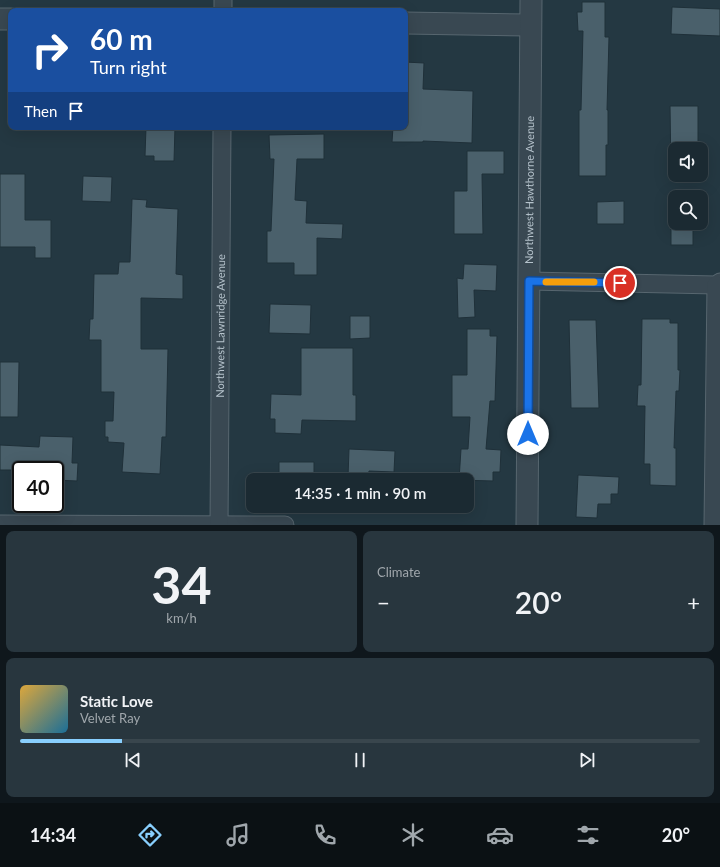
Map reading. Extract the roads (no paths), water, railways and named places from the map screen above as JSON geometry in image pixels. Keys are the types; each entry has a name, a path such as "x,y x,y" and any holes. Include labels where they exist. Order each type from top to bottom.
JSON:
{"street":[{"name":"Northwest Hawthorne Avenue","path":"527,525 531,0"},
{"path":"408,23 530,25"},
{"name":"Northwest Lawnridge Avenue","path":"219,525 222,130"},
{"path":"529,281 718,283 716,506 713,525"},
{"path":"0,524 285,525"}]}
